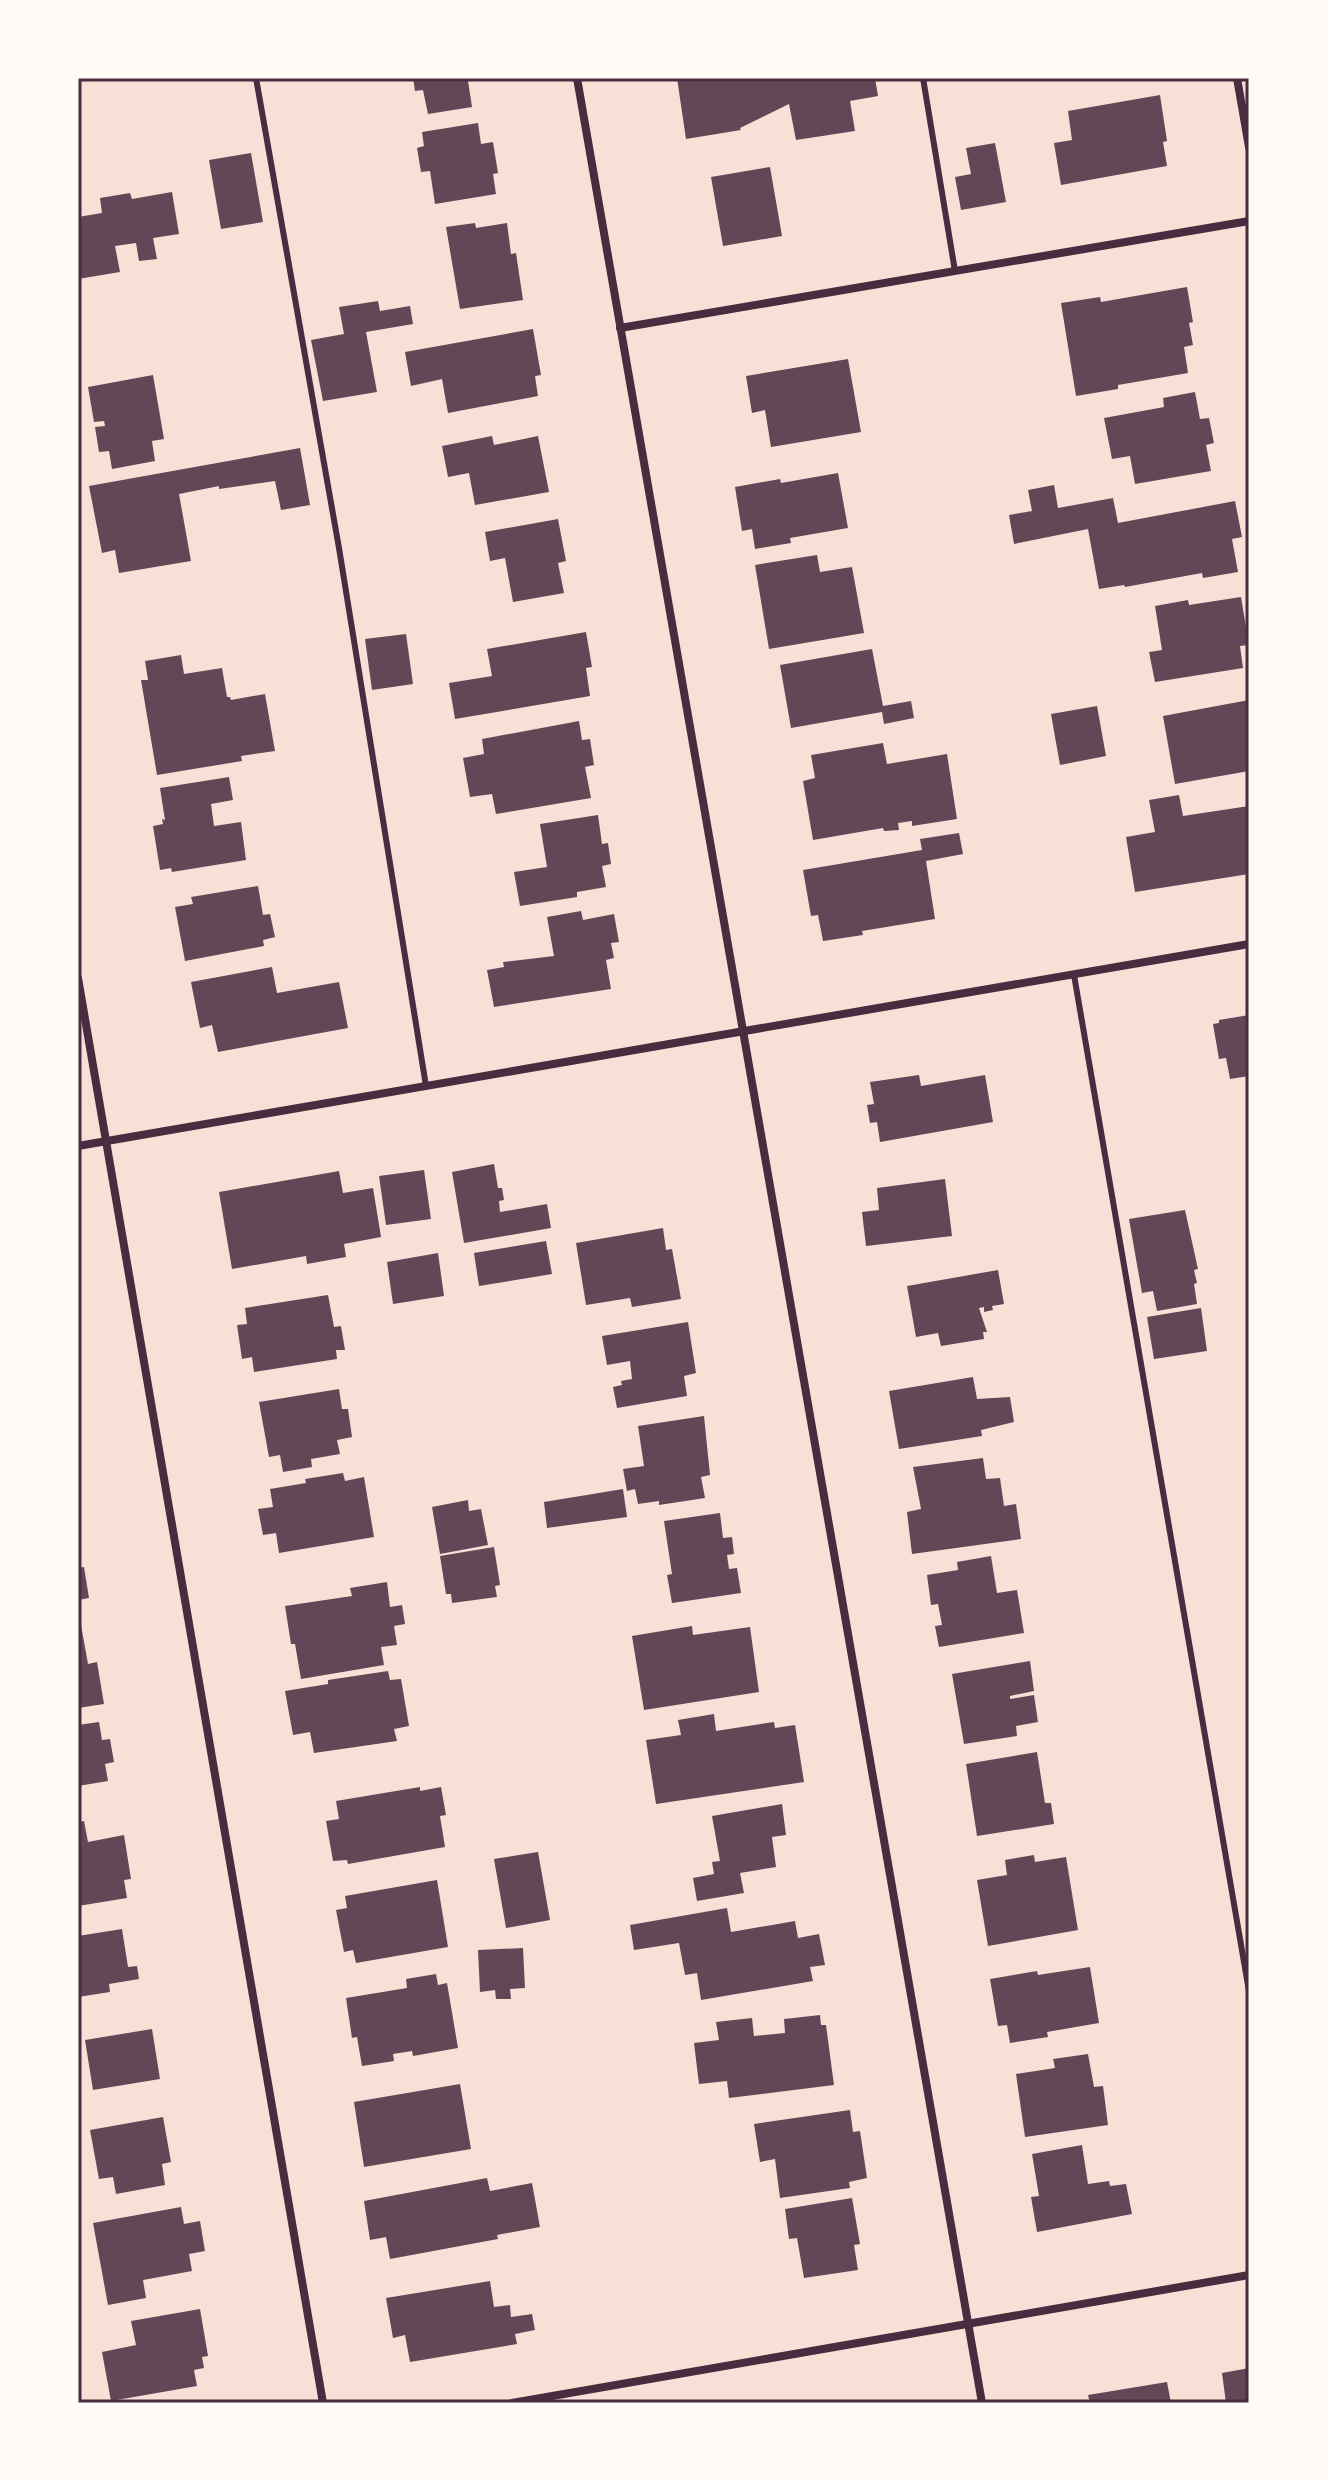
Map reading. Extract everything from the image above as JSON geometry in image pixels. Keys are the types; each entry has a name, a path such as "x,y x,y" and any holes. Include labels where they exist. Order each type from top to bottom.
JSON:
{"street":[{"path":"577,78 982,2403"},
{"path":"1237,78 1249,147"},
{"path":"620,328 1249,221"},
{"path":"78,1146 1249,944"},
{"path":"78,978 323,2403"},
{"path":"512,2403 1249,2275"}],"lane":[{"path":"256,78 342,564 426,1086"},
{"path":"923,78 955,271"},
{"path":"1074,975 1249,1991"}],"building":[{"path":"413,78 478,78 468,81 472,107 428,114 423,90 415,91"},
{"path":"677,78 875,78 878,96 850,101 855,131 796,140 789,104 741,130 686,139"},
{"path":"1160,95 1167,141 1163,142 1167,166 1061,185 1054,143 1072,140 1068,111"},
{"path":"478,123 481,144 493,142 498,173 493,174 496,194 435,204 430,171 421,172 417,148 424,146 422,132"},
{"path":"995,143 1006,202 961,210 955,177 971,174 966,148"},
{"path":"251,153 263,222 221,229 209,160"},
{"path":"770,167 782,236 723,246 711,177"},
{"path":"172,192 179,234 153,238 157,259 139,261 136,243 115,246 120,272 78,279 78,217 102,213 100,198 130,193 132,199"},
{"path":"475,223 476,228 507,223 511,254 516,253 523,300 460,309 446,227"},
{"path":"1187,287 1193,322 1189,323 1193,345 1184,347 1188,373 1076,396 1061,303 1100,297 1101,302"},
{"path":"378,301 380,311 410,306 413,324 366,332 377,392 323,401 311,340 344,334 339,307"},
{"path":"533,329 541,375 535,376 538,396 448,413 442,379 411,386 405,352"},
{"path":"848,359 861,432 771,447 765,410 752,413 746,376"},
{"path":"153,375 164,439 152,441 155,461 112,469 109,451 99,452 95,427 105,426 104,421 94,422 88,387"},
{"path":"1195,392 1200,419 1209,418 1214,443 1206,445 1211,471 1135,484 1130,456 1112,459 1104,418 1164,407 1163,398"},
{"path":"492,436 494,445 538,436 549,492 475,505 469,473 448,477 442,446"},
{"path":"300,448 310,505 281,510 275,481 219,489 219,486 179,494 191,561 119,573 115,550 102,553 89,486"},
{"path":"838,473 848,528 790,538 791,543 755,549 752,529 742,531 735,487"},
{"path":"1054,485 1058,508 1113,498 1118,523 1235,501 1242,537 1232,539 1238,572 1203,578 1202,573 1099,589 1088,529 1014,544 1009,515 1032,511 1028,490"},
{"path":"558,519 566,561 558,563 564,593 513,602 505,558 490,561 485,532"},
{"path":"817,555 820,572 852,567 864,633 769,649 755,565"},
{"path":"1241,597 1249,645 1240,646 1243,668 1155,682 1149,652 1162,650 1155,606 1188,600 1189,605"},
{"path":"586,632 592,667 586,668 590,696 455,719 449,683 492,676 487,649"},
{"path":"406,634 413,684 372,690 365,639"},
{"path":"872,649 883,706 911,701 914,718 884,724 882,712 791,728 780,665"},
{"path":"181,655 184,674 222,668 227,697 231,700 265,694 275,751 241,756 242,761 157,775 141,680 148,680 145,661"},
{"path":"1249,700 1249,771 1175,784 1163,716"},
{"path":"1097,706 1106,756 1060,765 1051,714"},
{"path":"579,721 582,740 590,739 594,765 585,767 591,798 496,814 492,794 470,797 463,758 484,754 482,739"},
{"path":"883,743 887,764 947,754 957,819 912,826 912,821 898,823 899,830 884,831 883,828 813,840 803,781 815,778 811,755"},
{"path":"229,777 233,800 211,804 214,826 241,822 246,860 172,872 171,868 160,870 153,826 163,824 162,819 165,820 160,788"},
{"path":"1179,795 1183,816 1249,806 1249,874 1135,892 1126,837 1155,832 1149,800"},
{"path":"598,815 602,844 608,843 611,864 602,866 606,887 577,892 577,897 520,906 514,872 547,867 540,824"},
{"path":"959,833 963,854 926,861 935,919 823,941 818,915 811,916 803,870 922,850 920,839"},
{"path":"258,886 263,915 270,914 275,937 263,940 264,946 185,961 175,907 193,904 191,897"},
{"path":"581,911 583,920 614,914 619,942 611,943 614,958 606,960 611,989 494,1007 487,970 504,967 503,962 554,956 547,917"},
{"path":"272,967 277,993 339,982 348,1028 218,1052 212,1025 200,1028 191,982"},
{"path":"1249,1015 1249,1076 1230,1079 1226,1058 1219,1059 1213,1024 1219,1023 1219,1020"},
{"path":"919,1075 921,1086 985,1075 993,1122 880,1142 877,1122 870,1123 867,1105 874,1104 870,1082"},
{"path":"494,1164 498,1188 502,1188 504,1200 499,1201 500,1212 547,1204 551,1228 464,1243 452,1172"},
{"path":"424,1170 431,1219 386,1225 379,1176"},
{"path":"339,1171 343,1193 373,1188 381,1237 344,1244 346,1257 307,1264 306,1256 232,1269 219,1192"},
{"path":"945,1179 952,1236 866,1246 862,1212 879,1210 877,1188"},
{"path":"1185,1210 1198,1269 1194,1270 1197,1304 1157,1311 1153,1291 1142,1293 1129,1219"},
{"path":"663,1228 666,1250 672,1249 681,1299 632,1307 630,1298 586,1305 576,1243"},
{"path":"546,1241 552,1274 479,1286 474,1253"},
{"path":"438,1253 444,1296 393,1304 387,1262"},
{"path":"998,1270 1004,1304 992,1306 993,1310 984,1312 984,1307 979,1308 987,1332 983,1332 984,1339 941,1346 938,1333 916,1337 907,1286"},
{"path":"328,1295 334,1327 341,1326 345,1350 336,1350 337,1359 254,1372 252,1357 242,1359 237,1325 247,1324 245,1308"},
{"path":"1201,1308 1207,1351 1154,1359 1147,1317"},
{"path":"688,1322 696,1373 684,1376 687,1396 617,1408 613,1387 622,1385 621,1381 632,1379 630,1361 607,1365 602,1336"},
{"path":"973,1377 977,1399 1010,1397 1014,1422 981,1430 982,1436 899,1449 889,1391"},
{"path":"339,1389 342,1409 348,1409 352,1437 337,1440 340,1454 311,1459 312,1467 283,1472 280,1455 269,1457 259,1402"},
{"path":"704,1416 710,1475 701,1477 705,1498 659,1505 659,1501 638,1504 635,1489 627,1491 623,1469 644,1466 638,1426"},
{"path":"983,1458 986,1479 1000,1478 1004,1506 1016,1504 1021,1539 912,1554 907,1512 921,1509 913,1467"},
{"path":"343,1473 345,1481 364,1477 374,1537 279,1553 276,1533 263,1535 258,1509 273,1507 270,1489"},
{"path":"623,1489 627,1517 547,1528 544,1502"},
{"path":"468,1500 469,1511 481,1509 488,1545 440,1554 432,1507"},
{"path":"720,1513 723,1538 732,1537 734,1554 727,1555 729,1569 737,1568 741,1593 672,1603 667,1575 672,1574 664,1521"},
{"path":"494,1547 500,1585 495,1586 497,1597 452,1603 451,1594 446,1594 440,1556"},
{"path":"991,1556 997,1593 1017,1590 1024,1633 939,1647 935,1626 942,1625 938,1604 931,1605 927,1575 958,1570 957,1562"},
{"path":"84,1567 89,1598 78,1600 78,1568"},
{"path":"387,1582 390,1607 402,1605 405,1624 394,1626 397,1645 381,1647 384,1665 301,1679 285,1606 352,1596 350,1588"},
{"path":"78,1625 81,1625 88,1664 97,1662 104,1704 78,1708"},
{"path":"692,1626 693,1635 750,1627 759,1692 644,1710 632,1636"},
{"path":"1030,1661 1034,1691 1010,1696 1010,1699 1034,1695 1038,1722 1016,1726 1017,1736 964,1744 952,1674"},
{"path":"388,1671 390,1680 401,1679 409,1726 394,1729 397,1741 314,1753 310,1732 293,1735 285,1691 328,1684 328,1680"},
{"path":"714,1714 716,1731 774,1722 775,1728 795,1725 804,1782 656,1804 646,1740 681,1735 678,1720"},
{"path":"99,1722 102,1740 110,1739 114,1762 105,1764 108,1781 78,1786 78,1725"},
{"path":"1037,1752 1045,1803 1051,1803 1054,1824 977,1836 966,1764"},
{"path":"420,1787 420,1791 441,1787 446,1815 440,1816 445,1847 348,1864 347,1860 333,1861 326,1821 339,1819 336,1801"},
{"path":"782,1804 786,1835 772,1837 776,1867 740,1873 744,1893 697,1901 693,1878 714,1874 712,1862 720,1861 712,1816"},
{"path":"84,1821 88,1842 124,1835 131,1879 124,1880 127,1898 78,1906 78,1822"},
{"path":"538,1852 550,1920 506,1928 494,1859"},
{"path":"1034,1855 1035,1862 1066,1857 1078,1930 988,1946 977,1880 1007,1875 1005,1860"},
{"path":"437,1880 448,1947 356,1963 353,1950 344,1952 336,1910 347,1908 345,1896"},
{"path":"727,1908 731,1932 795,1921 798,1938 819,1934 825,1965 810,1967 813,1981 701,2000 697,1973 685,1975 679,1943 634,1950 630,1925"},
{"path":"122,1929 128,1967 137,1966 139,1979 109,1984 110,1992 78,1997 78,1936"},
{"path":"523,1948 525,1988 510,1989 511,1999 496,1999 495,1990 480,1992 478,1950"},
{"path":"1090,1967 1099,2023 1047,2032 1048,2037 1010,2043 1007,2025 998,2026 990,1979"},
{"path":"436,1974 438,1985 447,1983 458,2048 413,2056 412,2051 393,2054 394,2061 362,2066 357,2037 352,2038 346,1998 407,1988 406,1979"},
{"path":"820,2015 821,2025 826,2025 834,2085 729,2098 727,2081 699,2084 694,2043 719,2040 716,2022 752,2018 754,2036 785,2033 784,2019"},
{"path":"152,2029 160,2079 93,2090 85,2040"},
{"path":"1088,2054 1094,2087 1103,2086 1108,2125 1025,2137 1016,2074 1055,2068 1053,2059"},
{"path":"460,2084 471,2149 364,2167 354,2102"},
{"path":"850,2110 853,2132 860,2131 867,2178 849,2182 850,2188 780,2198 775,2159 760,2162 754,2124"},
{"path":"163,2117 171,2162 162,2164 165,2185 116,2194 113,2177 99,2179 90,2130"},
{"path":"1082,2145 1088,2184 1109,2181 1110,2186 1126,2184 1132,2214 1037,2232 1031,2197 1039,2196 1032,2154"},
{"path":"487,2178 490,2191 532,2183 540,2227 497,2235 498,2239 390,2259 386,2237 370,2240 364,2201"},
{"path":"852,2198 860,2244 854,2245 858,2270 804,2278 797,2238 789,2239 785,2209"},
{"path":"181,2207 184,2224 200,2221 205,2251 189,2254 192,2271 143,2280 146,2298 108,2305 93,2223"},
{"path":"490,2281 494,2307 510,2305 511,2317 532,2314 535,2330 515,2334 517,2344 410,2362 405,2335 393,2338 386,2298"},
{"path":"200,2309 208,2356 202,2357 204,2368 194,2370 197,2386 111,2401 102,2352 136,2345 131,2321"},
{"path":"1249,2368 1249,2403 1226,2403 1222,2373"},
{"path":"1167,2382 1171,2403 1090,2403 1088,2395"}]}
